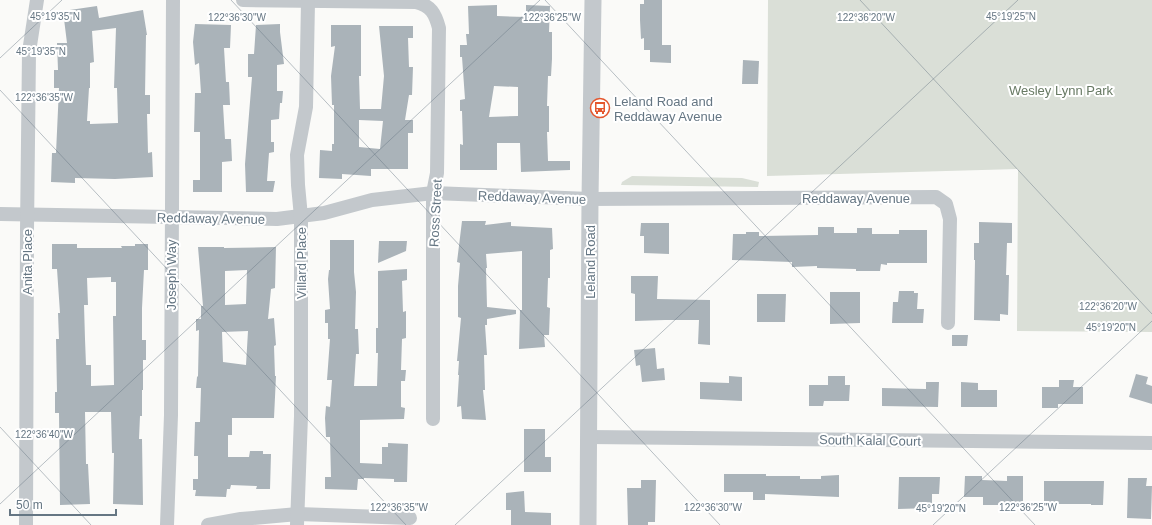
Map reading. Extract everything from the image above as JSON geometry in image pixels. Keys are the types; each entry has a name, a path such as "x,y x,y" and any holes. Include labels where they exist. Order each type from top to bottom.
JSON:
{"street":[{"name":"Anita Place","path":"26,525 29,52 37,0"},
{"name":"Joseph Way","path":"167,525 171,415 173,0"},
{"path":"243,0 308,2"},
{"name":"Leland Road","path":"588,525 593,0"},
{"name":"Ross Street","path":"308,2 416,2 424,4 432,9 436,17 439,28 437,174 433,193 433,419"},
{"name":"Villard Place","path":"297,519 301,416 301,217 297,155 306,107 308,2"},
{"name":"Reddaway Avenue","path":"0,214 276,219 301,217 372,200 433,193 590,199 936,197 946,204 950,219 948,323"},
{"name":"South Kalal Court","path":"589,437 1152,443"},
{"path":"208,525 241,520 410,518"}],"green space":[{"name":"Wesley Lynn Park","path":"768,0 1152,0 1152,332 1017,331 1018,169 767,176"},
{"path":"632,176 742,178 759,182 758,187 621,185 622,182"}],"building":[{"path":"644,0 662,0 662,45 671,45 671,63 650,62 650,50 644,50 644,38 641,39 640,4 644,4"},
{"path":"497,5 497,16 526,17 526,5 550,6 549,32 552,32 552,59 551,76 548,76 548,161 570,161 570,170 521,172 520,143 497,143 497,170 460,170 460,144 463,145 462,111 460,111 460,100 465,99 460,45 467,45 466,34 469,34 468,6","holes":["494,86 518,87 518,116 489,117"]},
{"path":"97,6 99,18 143,10 147,35 145,95 150,95 150,114 147,114 148,153 152,152 153,177 115,179 75,178 75,183 51,182 52,153 56,153 59,88 54,88 54,70 58,70 57,43 67,43 63,11","holes":["116,28 114,88 117,88 118,123 90,124 90,121 87,121 90,88 90,63 94,62 92,31"]},
{"path":"195,24 231,25 230,48 224,48 226,82 229,82 230,105 223,105 225,139 231,139 232,161 222,162 222,192 193,192 193,180 200,180 200,132 194,132 195,93 201,93 199,63 195,65 193,42"},
{"path":"280,24 284,64 277,65 277,91 283,91 282,103 280,103 279,119 271,120 271,142 274,142 274,152 269,153 267,181 275,181 273,192 246,192 245,164 252,77 248,77 248,54 254,54 256,25"},
{"path":"331,25 361,25 361,76 359,76 360,109 381,109 384,76 379,26 413,26 413,38 408,38 409,67 413,67 412,95 409,95 405,120 413,120 413,133 408,133 408,169 371,169 371,176 342,174 342,179 319,178 320,150 332,151 332,144 334,144 334,105 332,105 331,76 335,46 331,47","holes":["359,120 383,121 380,149 359,147"]},
{"path":"743,60 759,61 758,84 742,84"},
{"path":"462,221 486,221 485,225 511,222 511,226 552,228 553,249 550,250 550,278 548,278 547,307 550,308 549,335 544,335 545,347 519,349 520,310 522,310 522,251 486,254 487,307 516,310 516,314 487,319 487,325 485,325 487,355 484,355 485,390 483,390 486,420 462,419 461,406 457,407 459,361 457,361 461,318 458,317 460,263 457,262"},
{"path":"979,222 1012,223 1012,243 1007,243 1006,275 1009,275 1008,315 1000,314 1000,321 974,320 974,243 979,243"},
{"path":"641,223 669,223 669,254 644,253 644,236 640,236"},
{"path":"818,227 834,227 834,233 857,233 857,228 872,228 872,234 899,234 899,230 927,230 927,263 887,263 887,265 881,264 880,271 856,271 856,269 817,268 817,266 792,267 792,262 732,260 733,234 759,232 759,236 818,235"},
{"path":"330,240 354,240 354,272 356,292 355,329 358,329 359,354 356,354 354,386 377,386 378,353 376,353 376,328 378,328 378,271 407,269 407,280 402,281 403,312 406,311 406,338 402,339 401,370 406,370 405,381 401,381 401,407 405,408 404,419 360,420 360,463 382,464 382,447 388,447 388,443 408,444 407,482 394,482 394,479 364,478 358,479 357,490 325,489 325,477 331,477 330,437 326,437 325,418 326,406 330,407 332,380 327,380 330,339 328,339 328,323 325,323 325,310 330,309 328,279 330,270"},
{"path":"379,241 407,241 406,251 378,263"},
{"path":"52,244 77,244 77,248 122,248 121,246 148,244 148,270 144,270 142,308 142,340 146,340 146,360 143,360 142,416 140,416 139,439 142,439 143,505 113,504 114,453 112,453 111,412 85,412 86,464 88,464 90,504 60,505 59,413 55,413 55,392 57,392 56,339 59,339 58,313 60,313 57,269 52,269","holes":["111,277 111,282 116,282 116,316 113,316 114,385 91,386 91,365 86,365 85,339 84,305 88,305 87,278"]},
{"path":"198,247 276,247 275,288 271,289 268,319 274,318 276,345 274,346 276,376 274,418 232,418 232,435 228,435 228,457 249,457 250,451 263,451 263,454 271,454 270,489 256,489 257,486 231,485 230,489 227,489 226,497 195,496 196,490 193,490 193,479 198,479 198,456 194,456 195,422 200,422 201,388 196,388 198,376 199,330 196,331 196,319 201,319 201,306 203,306","holes":["247,270 246,304 225,305 225,271","248,331 246,365 223,362 222,332"]},
{"path":"631,276 658,276 657,299 710,300 710,345 698,344 699,320 635,321 635,294 631,293"},
{"path":"899,291 914,291 914,293 918,293 917,309 924,309 923,323 892,323 893,302 898,302"},
{"path":"830,292 860,292 860,323 830,324"},
{"path":"757,294 786,294 785,322 757,322"},
{"path":"952,335 968,335 967,346 952,346"},
{"path":"655,348 657,369 664,368 665,380 642,382 640,365 636,366 634,350"},
{"path":"1136,374 1148,377 1146,384 1152,386 1152,404 1129,397"},
{"path":"729,376 742,377 742,401 700,399 700,382 729,383"},
{"path":"828,376 845,376 845,385 850,385 849,401 824,401 823,406 809,406 809,385 828,385"},
{"path":"1059,380 1074,380 1073,387 1083,387 1083,404 1058,404 1058,408 1042,408 1042,387 1059,387"},
{"path":"926,382 939,382 938,407 882,406 882,388 926,389"},
{"path":"961,382 978,383 978,390 997,390 997,407 961,407"},
{"path":"524,429 545,429 545,457 551,457 551,472 524,472"},
{"path":"724,474 800,476 800,479 821,479 821,476 839,475 839,497 765,494 765,500 753,500 753,492 724,492"},
{"path":"965,476 982,476 982,480 1007,481 1007,476 1023,476 1023,505 983,505 983,497 964,497"},
{"path":"899,477 940,477 939,494 932,494 932,508 898,509"},
{"path":"1128,478 1147,478 1146,486 1152,486 1151,519 1127,518"},
{"path":"641,480 656,480 655,522 648,522 648,525 628,525 627,488 641,488"},
{"path":"1044,481 1104,481 1103,505 1044,504"},
{"path":"524,491 525,512 551,513 551,525 511,525 511,510 506,510 506,493"}],"place":[{"name":"Leland Road and Reddaway Avenue","path":"600,108"}]}
